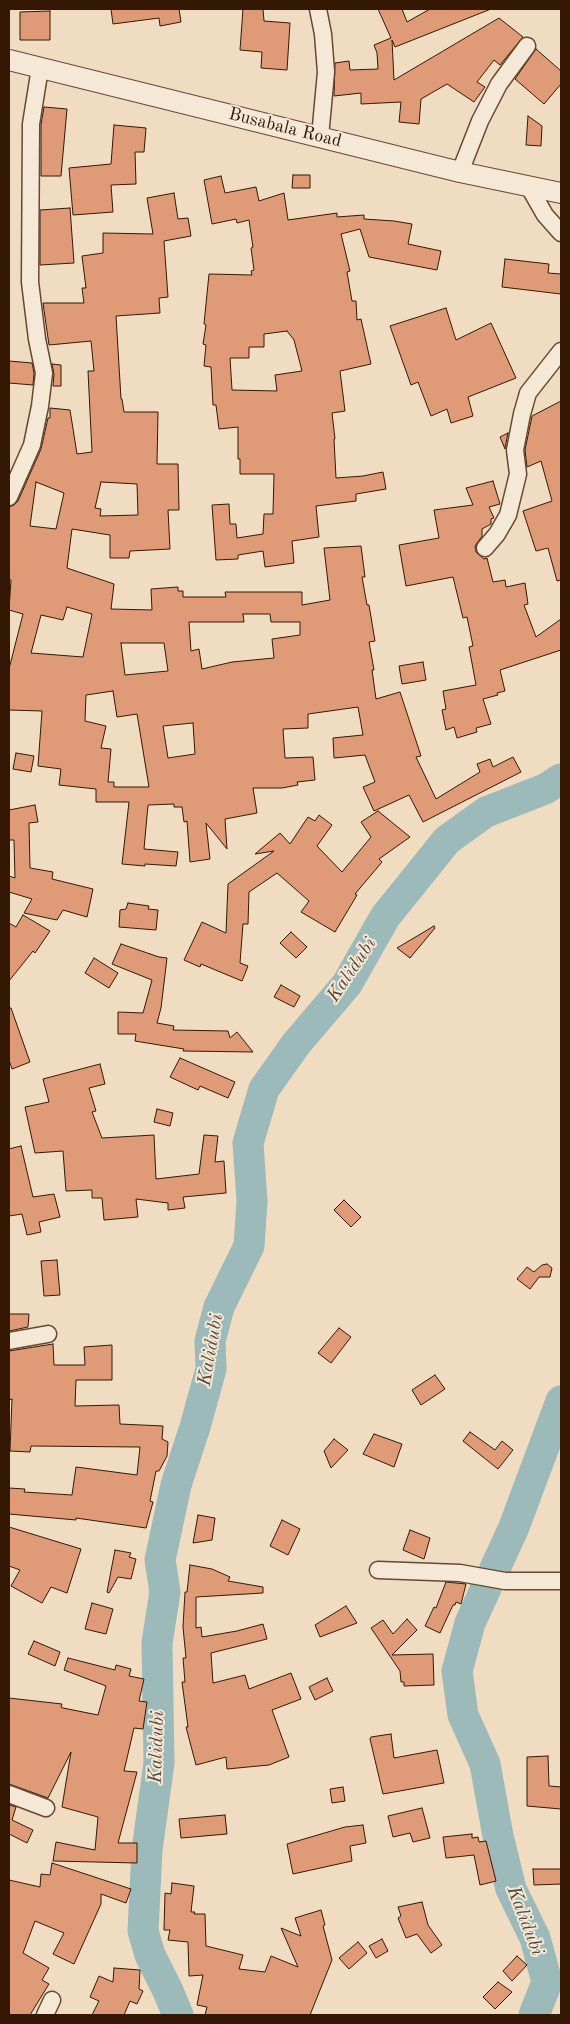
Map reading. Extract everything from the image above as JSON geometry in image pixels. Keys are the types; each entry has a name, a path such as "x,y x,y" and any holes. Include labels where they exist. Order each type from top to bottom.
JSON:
{"street":[{"path":"318,9 323,34 326,72 320,137"},
{"path":"460,172 480,121 499,84 527,46"},
{"name":"Busabala Road","path":"9,60 460,172 561,193"},
{"path":"9,497 32,445 44,373 37,339 30,282 31,124 40,68"},
{"path":"529,187 545,215 561,233"},
{"path":"485,548 498,534 508,515 515,491 518,474 515,450 528,393 561,351"},
{"path":"9,1341 48,1334"},
{"path":"378,1570 460,1573 505,1581 561,1581"},
{"path":"9,1794 46,1808"},
{"path":"45,2015 52,2000"}],"building":[{"path":"111,9 179,9 181,22 160,26 159,18 113,24"},
{"path":"243,9 263,9 264,21 290,23 287,70 261,68 262,52 240,50"},
{"path":"378,9 402,9 407,22 430,9 491,9 395,47 392,40 394,80 499,18 523,37 500,65 494,60 477,82 485,87 474,102 447,84 421,99 419,124 399,122 401,102 361,104 361,93 334,96 335,63 349,61 350,70 378,69 377,53 374,45 391,38"},
{"path":"50,11 50,40 20,40 20,12"},
{"path":"536,49 561,71 561,84 544,104 515,79"},
{"path":"44,107 67,109 61,176 41,176 41,125"},
{"path":"528,116 542,126 541,146 526,145"},
{"path":"114,125 146,128 144,152 135,152 136,184 111,185 113,212 73,215 69,168 111,164"},
{"path":"293,175 310,175 310,188 292,188"},
{"path":"221,176 225,193 256,187 259,201 284,193 288,220 337,213 337,217 364,215 364,219 412,224 408,244 441,251 437,270 369,257 360,229 341,234 350,271 347,272 352,301 356,301 357,320 361,319 371,364 340,371 345,411 332,413 336,478 383,472 386,489 356,494 356,501 316,506 319,537 292,541 294,563 265,567 263,551 238,555 238,559 216,560 212,505 229,504 230,524 236,524 237,538 263,534 264,514 273,514 274,474 240,474 238,427 219,429 216,405 213,405 211,367 204,366 206,345 203,344 209,274 252,275 251,271 254,270 249,220 237,223 236,219 212,224 204,180","holes":["287,331 294,340 302,371 275,375 277,391 232,390 230,358 249,358 249,347 264,347 264,334"]},
{"path":"174,193 178,219 188,218 191,236 164,241 168,297 159,298 160,313 116,316 121,399 124,412 158,412 157,464 178,464 179,510 168,510 170,549 130,551 129,558 110,558 110,535 72,529 67,568 114,584 111,609 152,610 151,589 178,587 178,591 183,591 183,597 226,597 225,592 302,592 302,605 330,600 324,548 361,546 365,577 362,577 375,641 369,642 374,670 372,670 376,699 400,692 421,756 416,757 436,799 480,772 477,764 490,759 493,767 513,757 521,772 423,822 409,795 374,811 363,787 375,782 365,755 334,758 333,738 363,735 358,707 308,714 308,728 283,729 285,758 313,757 315,780 297,782 298,785 282,788 253,788 257,813 225,819 227,849 206,823 210,859 190,862 187,821 184,822 182,807 174,807 174,804 148,805 144,849 178,852 176,866 145,864 145,866 122,864 129,802 96,802 96,789 59,785 61,769 38,766 42,711 9,710 9,669 23,614 9,610 11,580 9,579 9,507 18,501 41,449 48,418 50,418 50,408 70,410 77,454 92,452 88,371 94,371 91,341 49,345 43,303 84,303 82,288 86,288 82,256 103,253 103,233 153,234 147,198","holes":["36,482 64,493 56,529 30,526","101,482 137,484 138,515 100,516 101,509 95,508","67,607 92,614 83,657 31,653 41,615 63,620","243,614 270,614 271,622 300,622 300,635 272,639 274,658 232,662 202,669 199,649 191,651 189,622 244,622","121,643 164,643 168,671 125,675","113,691 117,717 137,714 149,787 114,787 114,782 108,782 111,749 101,748 106,726 85,721 86,695","193,723 195,754 168,758 163,726"]},
{"path":"70,208 74,263 40,265 40,210"},
{"path":"505,259 549,264 548,273 561,274 561,294 502,287"},
{"path":"446,308 456,340 491,323 516,378 468,397 473,416 451,423 447,409 431,416 418,382 411,385 390,326"},
{"path":"9,361 32,363 34,373 33,385 9,383"},
{"path":"52,364 61,365 61,386 53,386 54,374"},
{"path":"561,401 561,580 557,581 548,548 536,551 523,511 552,501 541,461 527,467 525,450 532,416"},
{"path":"508,433 505,448 505,449 500,437"},
{"path":"493,481 500,504 489,507 494,518 491,519 491,524 482,529 482,536 475,546 476,552 484,559 487,558 493,582 505,580 506,587 525,583 528,604 524,605 536,637 561,619 561,650 500,670 505,691 483,699 491,724 476,728 477,732 457,738 454,727 446,730 442,710 446,709 443,691 476,685 469,647 473,646 467,617 463,618 453,577 406,586 399,545 439,538 434,510 473,505 466,488"},
{"path":"423,662 426,680 402,684 399,666"},
{"path":"16,753 34,756 31,772 13,769"},
{"path":"35,805 38,822 29,823 30,868 53,872 52,879 93,889 87,917 63,910 57,920 24,913 32,899 9,892 9,876 15,878 14,840 9,840 9,810"},
{"path":"378,811 410,837 379,859 382,862 355,894 357,895 335,932 301,912 309,901 277,873 249,892 248,924 243,924 240,963 248,966 242,981 201,964 200,967 184,960 202,922 226,933 228,884 274,851 255,854 280,833 290,844 308,817 315,821 319,815 332,825 317,846 342,872 371,837 361,822"},
{"path":"128,903 149,906 148,909 158,910 156,930 119,927 120,910 126,909"},
{"path":"23,915 50,931 35,953 33,951 9,981 9,923 16,927"},
{"path":"434,926 435,928 410,958 397,948"},
{"path":"291,932 307,947 296,958 280,943"},
{"path":"121,944 167,958 161,1008 157,1023 174,1026 173,1030 228,1031 230,1038 237,1032 253,1052 183,1051 184,1049 135,1041 136,1034 118,1034 118,1012 143,1013 152,980 112,964"},
{"path":"94,958 118,973 109,988 85,973"},
{"path":"281,985 300,996 294,1007 274,997"},
{"path":"9,1008 11,1008 30,1062 12,1069 9,1060"},
{"path":"180,1058 235,1082 228,1098 200,1086 198,1090 170,1077"},
{"path":"100,1064 105,1084 89,1088 96,1111 92,1112 102,1138 154,1135 156,1179 199,1174 204,1135 218,1136 215,1162 224,1161 226,1193 183,1197 185,1208 168,1210 168,1203 136,1199 138,1217 104,1220 102,1198 92,1198 92,1190 66,1191 63,1151 35,1153 25,1107 49,1102 43,1079"},
{"path":"157,1109 173,1113 170,1126 154,1122"},
{"path":"21,1146 33,1197 54,1194 60,1217 39,1222 41,1232 27,1235 22,1214 9,1216 9,1149"},
{"path":"344,1200 361,1217 351,1227 334,1210"},
{"path":"57,1260 60,1295 44,1296 41,1261"},
{"path":"547,1264 552,1268 550,1277 539,1277 530,1289 517,1279 527,1267 534,1272 542,1265"},
{"path":"9,1314 29,1314 28,1327 9,1331"},
{"path":"339,1328 351,1337 331,1363 318,1353"},
{"path":"53,1344 54,1365 85,1365 84,1347 112,1345 112,1380 76,1380 75,1406 119,1405 120,1424 163,1426 162,1439 168,1442 167,1456 159,1471 156,1471 150,1501 153,1502 146,1528 76,1518 76,1520 9,1514 9,1488 25,1489 24,1492 72,1495 76,1467 137,1475 140,1447 31,1446 30,1452 10,1451 12,1399 9,1400 9,1351"},
{"path":"435,1375 445,1389 421,1405 412,1390"},
{"path":"470,1432 495,1450 502,1441 513,1450 498,1469 463,1441"},
{"path":"374,1434 402,1444 394,1467 363,1454"},
{"path":"334,1439 348,1450 331,1468 324,1451"},
{"path":"198,1515 215,1518 212,1540 193,1543"},
{"path":"282,1520 300,1529 288,1555 270,1546"},
{"path":"9,1527 81,1549 67,1593 51,1587 42,1603 11,1586 20,1570 9,1566"},
{"path":"410,1530 430,1538 424,1559 403,1550"},
{"path":"115,1550 131,1553 129,1557 136,1559 131,1579 118,1577 109,1593 107,1592"},
{"path":"190,1565 212,1569 230,1577 228,1581 263,1587 263,1593 196,1597 196,1628 201,1627 202,1637 263,1624 267,1639 211,1653 213,1683 245,1675 249,1689 291,1673 301,1699 272,1710 289,1757 269,1765 227,1769 226,1757 196,1765 186,1727 188,1727 182,1682 185,1682 183,1658 186,1658 183,1627 185,1592 187,1592"},
{"path":"446,1582 466,1584 461,1604 456,1602 453,1605 440,1633 425,1626 434,1607 436,1608"},
{"path":"92,1603 113,1609 106,1634 85,1629"},
{"path":"346,1606 357,1623 320,1637 315,1625"},
{"path":"407,1619 417,1630 392,1655 433,1654 434,1685 404,1686 404,1682 401,1682 400,1671 371,1628 383,1620 393,1634"},
{"path":"34,1641 60,1652 55,1666 28,1654"},
{"path":"68,1658 115,1670 116,1665 131,1669 129,1676 144,1679 139,1701 147,1702 143,1729 134,1728 124,1771 137,1772 118,1843 137,1843 137,1863 53,1861 56,1842 95,1850 98,1817 62,1807 71,1752 48,1798 9,1784 9,1698 62,1704 61,1707 63,1708 98,1715 106,1686 64,1670"},
{"path":"327,1678 333,1691 315,1700 309,1687"},
{"path":"391,1734 394,1758 437,1750 444,1783 383,1794 370,1739 371,1737"},
{"path":"548,1756 549,1786 561,1787 561,1809 527,1806 527,1757"},
{"path":"343,1787 345,1801 332,1803 330,1789"},
{"path":"9,1805 16,1807 12,1820 33,1830 27,1843 9,1834"},
{"path":"422,1808 430,1838 413,1842 410,1833 393,1837 388,1816"},
{"path":"225,1815 227,1834 181,1838 179,1819"},
{"path":"363,1825 366,1843 350,1846 352,1861 293,1874 287,1844 345,1827"},
{"path":"472,1834 472,1838 478,1837 479,1842 486,1841 496,1881 480,1885 474,1855 446,1858 443,1837"},
{"path":"52,1863 131,1889 126,1903 101,1894 101,1904 74,1964 53,1954 64,1933 35,1921 23,1953 49,1968 42,1980 49,1984 30,2015 9,2015 9,1880 40,1887 41,1874 50,1875"},
{"path":"533,1869 561,1869 561,1884 534,1885"},
{"path":"172,1883 194,1886 191,1912 195,1912 194,1914 205,1914 206,1946 243,1955 239,1969 265,1972 271,1956 298,1967 281,1928 301,1936 295,1918 321,1910 332,1960 310,2015 205,2015 207,2007 197,2005 203,1975 189,1976 188,1942 168,1940 170,1930 164,1930 165,1893 171,1894"},
{"path":"422,1902 428,1925 442,1945 431,1953 417,1934 406,1938 398,1918 401,1916 398,1907"},
{"path":"382,1939 388,1951 376,1958 369,1946"},
{"path":"358,1942 367,1953 349,1969 339,1958"},
{"path":"517,1956 527,1965 512,1981 503,1971"},
{"path":"114,1968 140,1970 139,1989 143,1991 137,2004 130,2001 124,2015 92,2015 99,2001 90,1997 99,1976 113,1982"},
{"path":"498,1982 512,1992 495,2009 483,1997"}],"waterway":[{"name":"Kalidubi","path":"178,2015 150,1955 143,1931 147,1850 159,1763 157,1643 165,1592 160,1560 176,1485 211,1369 210,1341 219,1307 249,1246 252,1201 248,1143 264,1089 296,1044 347,984 385,917 447,840 486,812 545,789 561,779"},
{"name":"Kalidubi","path":"534,2015 547,1982 535,1938 511,1889 498,1836 485,1764 463,1715 457,1671 470,1623 514,1527 561,1401"}]}
